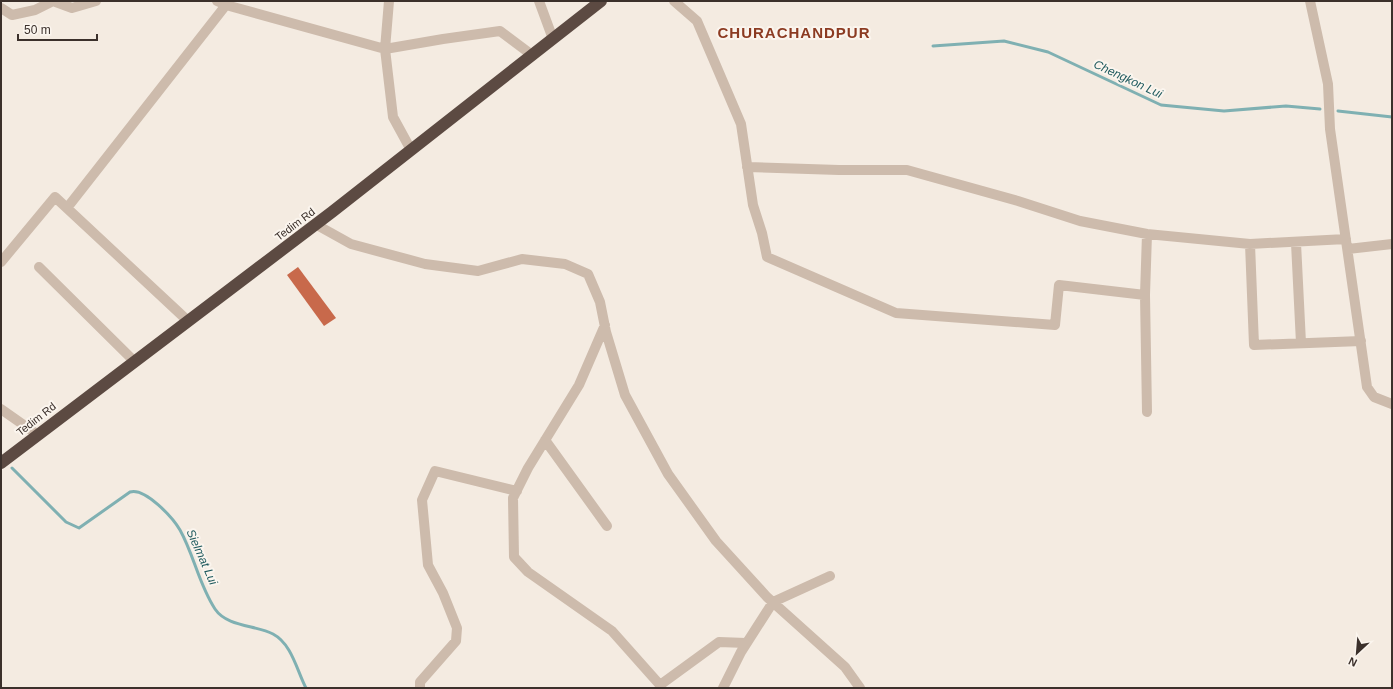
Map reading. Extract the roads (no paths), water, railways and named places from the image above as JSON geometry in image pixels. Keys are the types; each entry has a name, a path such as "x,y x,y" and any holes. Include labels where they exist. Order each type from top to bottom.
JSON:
{"highway":[{"name":"Tedim Rd","path":"1,463 412,150 601,1"}],"street":[{"path":"1,8 12,15 35,10 53,1 72,8 96,1"},
{"path":"389,1 385,49 393,117 412,150"},
{"path":"538,1 553,38"},
{"path":"674,1 697,21 741,124 753,205 762,233 767,257 896,314 1055,325 1059,285 1145,295"},
{"path":"1310,1 1328,84 1330,129 1367,387 1374,397 1392,404"},
{"path":"67,208 221,3 385,49 500,31 532,55"},
{"path":"747,167 839,170 908,170 1018,201 1080,221 1147,234 1250,244 1392,244"},
{"path":"1,262 55,197 188,321"},
{"path":"315,224 351,244 425,264 478,271 522,259 565,264 588,274 600,302 625,395 668,474 716,541 772,602 845,667 860,688"},
{"path":"1147,234 1145,295 1147,412"},
{"path":"1296,243 1301,343"},
{"path":"1250,244 1254,345 1361,341"},
{"path":"39,267 134,361"},
{"path":"605,325 579,385 545,440 513,498 514,557 528,572 612,632 660,686 719,642 746,643"},
{"path":"1,409 38,435"},
{"path":"545,440 607,526"},
{"path":"420,688 420,682 456,641 457,628 443,593 428,565 422,500 435,471 517,491"},
{"path":"724,688 746,643 772,602 830,576"}],"waterway":[{"name":"Chengkon Lui","path":"933,46 1004,41 1048,52 1161,105 1224,111 1286,106 1320,109"},
{"name":"Chengkon Lui","path":"1338,111 1392,117"},
{"name":"Sielmat Lui","path":"12,468 66,522 79,528 130,492 143,494 151,499 165,511 180,530 209,600 215,609 220,615 227,619 242,625 266,631 280,638 293,658 306,688"}],"district":[{"name":"CHURACHANDPUR","path":"794,32"}]}
